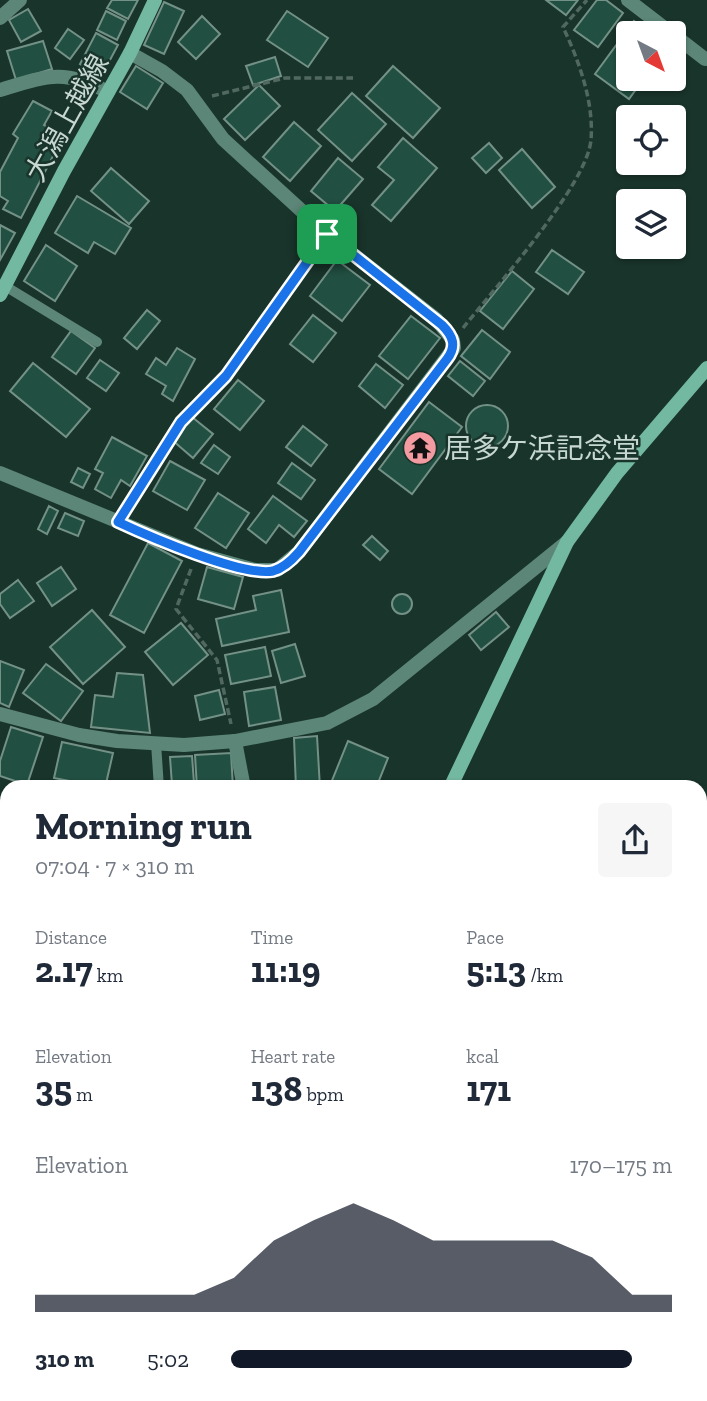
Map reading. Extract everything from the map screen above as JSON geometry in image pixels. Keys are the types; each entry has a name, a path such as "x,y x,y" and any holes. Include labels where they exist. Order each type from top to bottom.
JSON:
{"street":[{"path":"0,18 20,0"},
{"name":"大潟上越線","path":"3,291 130,53 155,0"},
{"path":"628,0 655,21"},
{"path":"686,45 705,59"},
{"path":"0,473 197,554 262,571 277,569 293,560 454,348 453,340 436,319 327,234 223,139 209,123 196,100 162,71 130,53"},
{"path":"0,90 70,75 108,92"},
{"path":"454,780 568,542 617,472 707,368"},
{"path":"0,714 79,735 184,745 235,741 327,723 359,709 568,542"},
{"path":"235,741 242,780"}],"lane":[{"path":"3,291 97,342"},
{"path":"156,743 158,780"}],"path":[{"path":"453,340 570,190 585,164 591,140 586,89 576,54 563,27 587,0"},
{"path":"196,100 285,78 353,78"},
{"path":"118,522 181,422 226,376 327,234"},
{"path":"197,554 176,609 217,660 235,741"}],"building":[{"path":"112,0 138,0 128,19 107,8"},
{"path":"546,0 578,0 566,15"},
{"path":"597,0 606,0 623,13 598,47 574,30"},
{"path":"164,2 184,11 164,54 144,45"},
{"path":"28,9 41,31 21,42 9,20"},
{"path":"106,11 126,21 117,40 97,30"},
{"path":"287,11 328,38 308,67 267,40"},
{"path":"202,16 220,34 196,59 178,42"},
{"path":"68,29 84,40 70,59 55,48"},
{"path":"96,33 118,45 102,75 80,64"},
{"path":"43,41 52,69 16,80 7,51"},
{"path":"616,45 616,89 595,74"},
{"path":"275,57 281,76 253,85 246,66"},
{"path":"136,66 163,83 147,109 120,92"},
{"path":"393,66 440,108 413,138 366,96"},
{"path":"259,85 280,106 245,140 224,119"},
{"path":"618,91 635,91 629,99"},
{"path":"352,93 386,124 352,161 318,130"},
{"path":"33,101 52,111 44,125 64,135 21,218 3,209 8,201 0,196 0,172 18,138 13,134"},
{"path":"294,122 321,146 290,181 263,157"},
{"path":"403,138 437,168 391,221 372,205 394,180 378,167"},
{"path":"489,143 502,158 486,173 472,158"},
{"path":"522,149 555,187 532,208 499,170"},
{"path":"338,158 363,179 335,211 311,191"},
{"path":"111,168 149,201 129,224 91,191"},
{"path":"77,196 131,228 115,254 94,242 88,253 55,233"},
{"path":"0,225 15,233 0,260"},
{"path":"46,245 77,266 55,301 24,281"},
{"path":"552,250 584,272 568,294 536,272"},
{"path":"337,260 370,285 342,321 310,296"},
{"path":"512,271 534,289 503,329 480,311"},
{"path":"147,310 160,321 137,349 124,338"},
{"path":"313,315 336,333 313,362 290,344"},
{"path":"411,316 440,338 408,379 379,356"},
{"path":"482,330 510,352 490,379 461,356"},
{"path":"71,331 95,348 76,374 52,357"},
{"path":"177,348 195,359 173,401 162,394 166,386 146,374 156,358 166,365"},
{"path":"100,360 119,373 106,391 87,378"},
{"path":"460,361 485,381 473,396 448,376"},
{"path":"33,363 90,409 66,437 10,391"},
{"path":"376,364 403,385 385,408 359,386"},
{"path":"238,380 264,401 240,430 214,409"},
{"name":"居多ケ浜記念堂","path":"429,402 462,427 412,494 379,469"},
{"path":"487,405 502,411 508,426 502,441 487,447 472,441 466,426 472,411"},
{"path":"192,417 213,434 193,458 172,440"},
{"path":"303,426 327,445 311,466 286,447"},
{"path":"112,437 147,456 130,486 121,480 111,498 95,489 103,473 95,469"},
{"path":"214,445 230,457 218,474 201,463"},
{"path":"170,461 205,480 187,510 153,491"},
{"path":"292,463 315,480 301,499 278,483"},
{"path":"78,468 90,474 83,488 71,482"},
{"path":"218,493 249,513 226,548 195,528"},
{"path":"273,496 307,521 294,537 279,525 266,543 248,529"},
{"path":"49,506 58,511 47,534 38,529"},
{"path":"65,513 84,521 78,536 58,528"},
{"path":"372,536 388,551 380,560 363,545"},
{"path":"148,543 182,561 144,633 110,615"},
{"path":"61,567 76,589 52,606 37,583"},
{"path":"207,567 243,577 234,609 198,599"},
{"path":"18,580 34,601 10,618 0,604 0,594"},
{"path":"281,590 289,632 222,646 216,619 256,610 253,596"},
{"path":"402,594 409,597 412,604 409,611 402,614 395,611 392,604 395,597"},
{"path":"92,610 125,647 83,684 50,647"},
{"path":"496,612 509,627 481,650 469,635"},
{"path":"181,623 208,655 173,685 145,652"},
{"path":"295,644 305,676 281,683 272,651"},
{"path":"265,647 271,676 231,684 225,655"},
{"path":"0,661 24,670 9,707 0,703"},
{"path":"46,664 83,691 61,721 23,693"},
{"path":"117,673 143,675 150,733 91,727 95,695 113,697"},
{"path":"275,687 281,720 249,726 244,692"},
{"path":"219,690 225,714 200,720 195,696"},
{"path":"11,727 43,737 29,780 12,780 0,776 0,761"},
{"path":"317,736 320,780 296,780 294,738"},
{"path":"348,741 388,758 379,780 332,780"},
{"path":"62,742 113,753 107,780 54,778"},
{"path":"231,753 233,780 197,780 195,755"},
{"path":"192,756 194,780 172,780 170,757"}],"place":[{"name":"居多ケ浜記念堂","path":"420,448"}],"route":[{"path":"327,234 436,319 453,340 451,355 293,560 286,565 271,571 254,570 197,554 118,522 181,422 226,376 327,234"}]}
